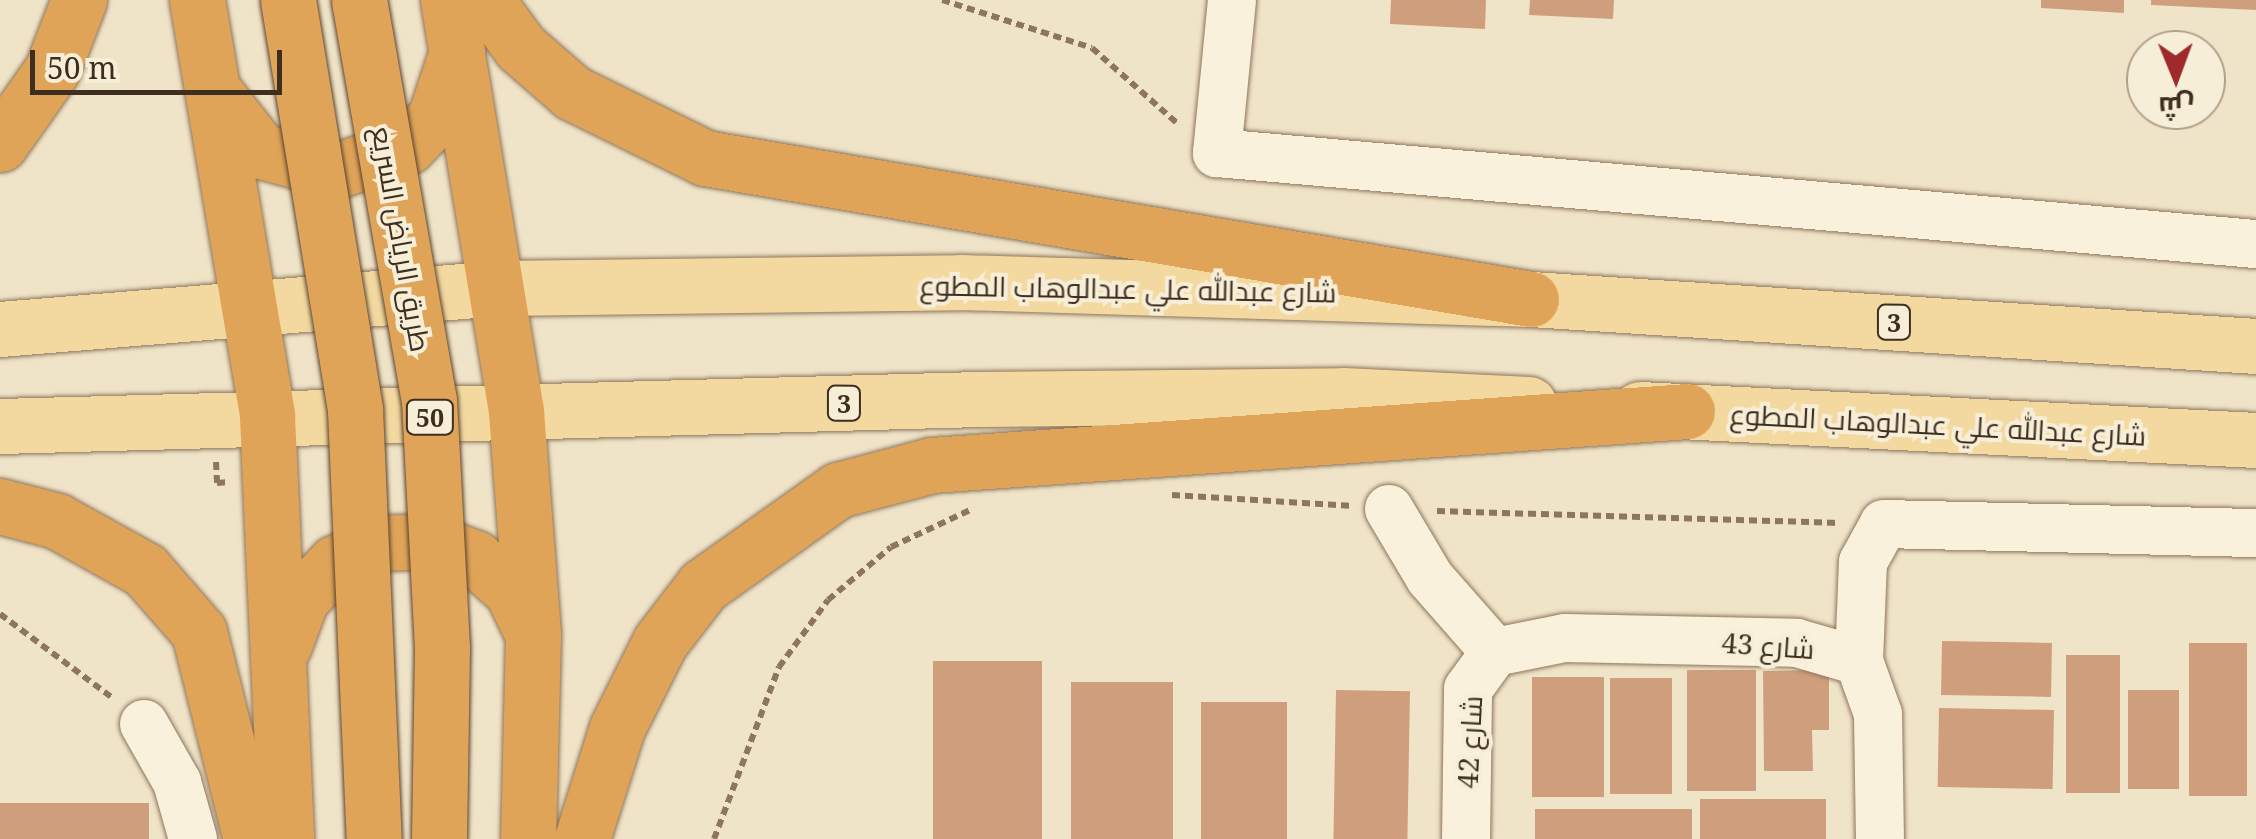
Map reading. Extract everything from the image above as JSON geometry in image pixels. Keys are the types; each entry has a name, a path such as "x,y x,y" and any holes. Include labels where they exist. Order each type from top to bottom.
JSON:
{"highway":[{"path":"0,144 52,70 79,0"},
{"path":"196,0 253,310 267,416 284,645 286,839"},
{"path":"288,0 355,410 374,839"},
{"name":"طريق الرياض السريع","path":"359,0 429,400 442,648 439,839"},
{"path":"213,90 261,150 297,167 374,164 435,118 464,15"},
{"path":"464,15 516,412 533,635 528,839"},
{"path":"464,15 520,47 573,93 705,158 1532,299"},
{"path":"582,839 617,728 660,642 703,586 838,490 932,465 1688,411"},
{"path":"0,506 58,521 146,570 199,632 251,839"},
{"path":"284,645 302,599 335,563 396,542 429,541 475,558 512,591 533,635"}],"main road":[{"name":"شارع عبدالله علي عبدالوهاب المطوع","path":"0,330 500,288 962,282 1532,299 2256,346"},
{"name":"شارع عبدالله علي عبدالوهاب المطوع","path":"0,426 267,416 1344,395 2256,440"}],"street":[{"path":"1232,0 1218,153 2256,244"},
{"path":"1389,509 1430,578 1495,652"},
{"path":"1880,839 1878,714 1859,661 1863,562 1884,524 2256,533"},
{"name":"شارع 43","path":"1495,652 1565,638 1778,642 1859,661"},
{"name":"شارع 42","path":"1466,839 1468,689 1495,652"},
{"path":"144,724 177,782 193,839"}],"path":[{"path":"942,0 1092,48 1218,153"},
{"path":"1165,494 1389,509 1884,524"},
{"path":"714,839 780,667 828,600 891,548 981,507"},
{"path":"0,614 144,724"}],"building":[{"path":"1391,0 1486,0 1485,29 1390,24"},
{"path":"1530,0 1614,0 1613,19 1529,15"},
{"path":"2041,0 2124,0 2124,13 2041,8"},
{"path":"2151,0 2256,0 2256,10 2151,5"},
{"path":"1942,641 2052,643 2051,697 1941,695"},
{"path":"2189,643 2247,643 2247,796 2189,796"},
{"path":"2066,655 2120,655 2120,793 2066,793"},
{"path":"933,661 1042,661 1042,839 933,839"},
{"path":"1687,670 1756,670 1756,791 1687,791"},
{"path":"1829,670 1829,730 1812,730 1813,771 1764,771 1763,671"},
{"path":"1532,677 1604,677 1604,797 1532,797"},
{"path":"1610,678 1672,678 1672,794 1610,794"},
{"path":"1071,682 1173,682 1173,839 1071,839"},
{"path":"1336,690 1410,691 1407,839 1333,839"},
{"path":"2128,690 2179,690 2179,789 2128,789"},
{"path":"1201,702 1287,702 1287,839 1201,839"},
{"path":"1939,708 2054,710 2053,789 1938,787"},
{"path":"1700,799 1826,799 1826,839 1700,839"},
{"path":"0,803 149,803 149,839 0,839"},
{"path":"1535,809 1692,809 1692,839 1535,839"}]}
